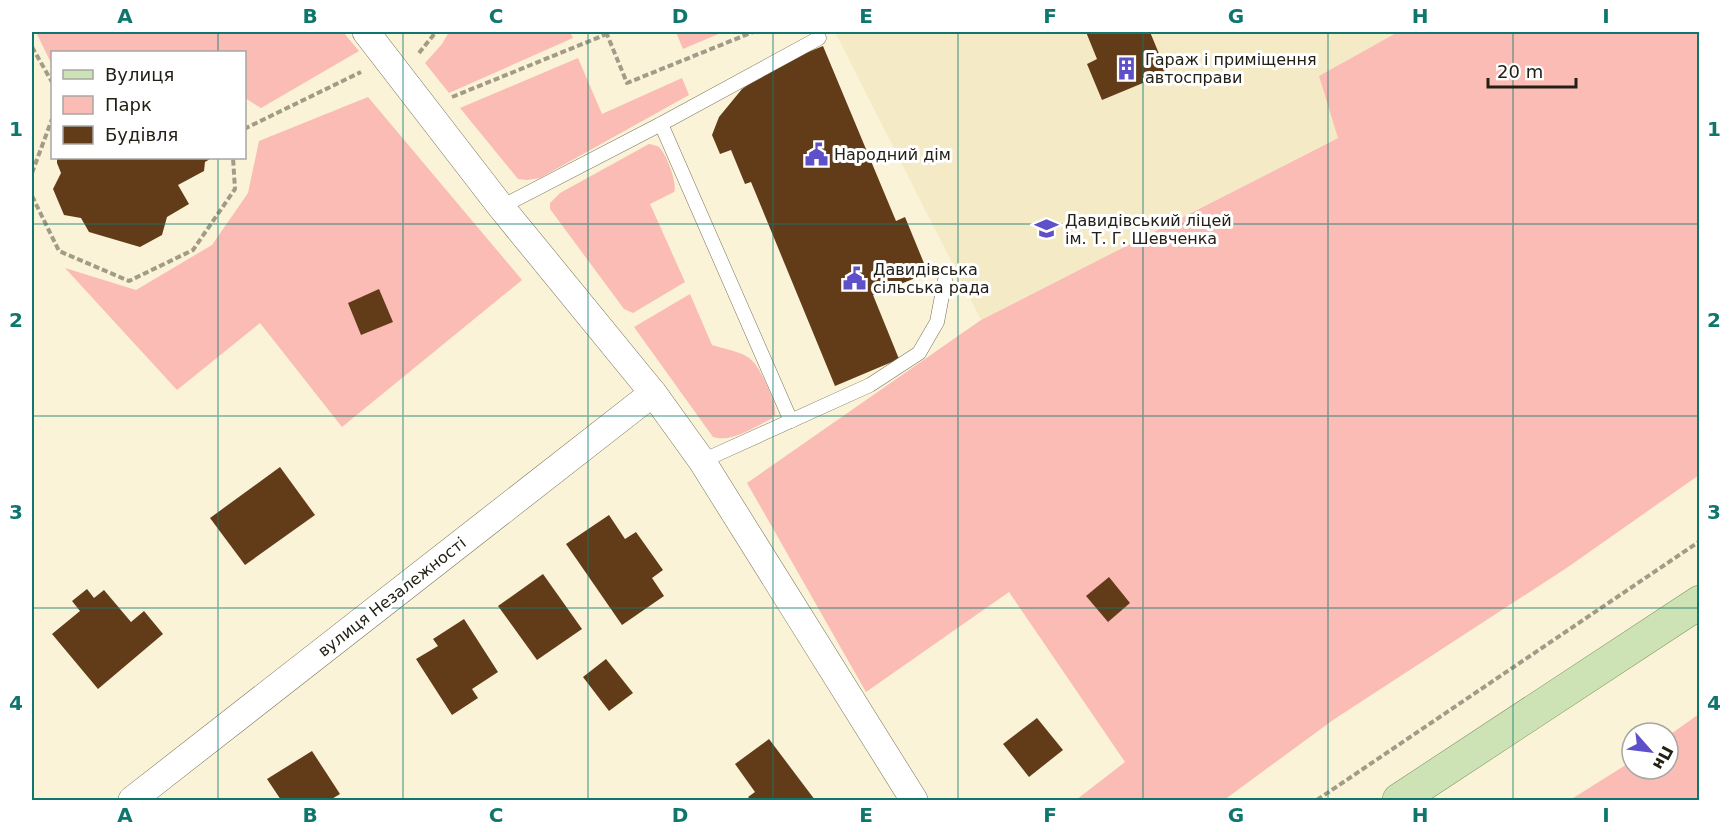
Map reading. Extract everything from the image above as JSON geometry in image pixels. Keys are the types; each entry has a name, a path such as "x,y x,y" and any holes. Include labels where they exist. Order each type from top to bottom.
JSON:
{"main road":[{"path":"1399,801 1700,602"}],"street":[{"path":"366,32 501,207 653,393 702,461 914,801"},
{"name":"вулиця Незалежності","path":"132,801 653,393"}],"lane":[{"path":"501,207 819,38"},
{"path":"661,124 791,421"},
{"path":"702,461 870,386 919,352 937,322 945,280"}],"path":[{"path":"414,58 436,32"},
{"path":"424,109 606,33 627,83 753,32"},
{"path":"32,47 51,80"},
{"path":"246,128 386,60"},
{"path":"32,173 51,122"},
{"path":"32,196 59,251 129,281 194,250 236,189 233,159"},
{"path":"1317,801 1700,541"}],"shaded area":[{"name":"Давидівський ліцей ім. Т. Г. Шевченка","path":"835,32 1398,32 1319,76 1339,137 981,320"}],"green space":[{"path":"36,32 343,32 359,51 261,108 246,99 246,51 51,51 51,63"},
{"path":"449,32 570,32 573,38 449,93 425,63 442,44"},
{"path":"676,32 723,32 683,49"},
{"path":"1398,32 1699,32 1699,475 1568,567 1333,720 1224,800 1076,800 1125,762 1009,592 866,692 747,483 981,320 1338,138 1319,76"},
{"path":"578,58 602,114 682,78 689,95 540,178 518,179 460,108"},
{"path":"368,97 522,280 342,427 260,323 177,390 65,268 136,290 212,245 248,193 259,141"},
{"path":"649,144 662,150 673,176 674,192 650,204 685,282 633,313 624,309 550,209 550,203 560,193"},
{"path":"690,294 712,345 742,354 753,361 763,376 775,408 775,415 771,419 735,436 713,437 634,327"},
{"path":"1699,714 1699,800 1570,800 1620,769 1620,781 1680,781 1680,727"}],"building":[{"name":"Гараж і приміщення автосправи","path":"1086,32 1150,32 1167,73 1102,100 1087,64 1097,59"},
{"path":"823,46 896,221 905,217 928,273 873,295 899,359 835,386 751,182 745,184 731,150 720,154 712,135 719,117 742,89 776,65"},
{"path":"57,159 210,159 205,162 204,171 178,185 189,204 167,217 162,235 140,247 89,232 81,218 64,215 53,189 61,173"},
{"path":"379,289 393,322 361,335 348,303"},
{"path":"280,467 315,515 245,565 210,518"},
{"path":"609,515 625,539 636,532 663,570 652,578 664,596 622,625 566,544"},
{"path":"543,574 582,629 537,660 498,606"},
{"path":"1109,577 1130,603 1108,622 1086,596"},
{"path":"87,589 94,598 104,590 131,622 144,611 163,634 98,689 52,634 80,611 72,601"},
{"path":"464,619 498,672 472,689 478,698 452,715 416,659 438,646 433,639"},
{"path":"606,659 633,693 609,711 583,677"},
{"path":"1037,718 1063,750 1029,777 1003,744"},
{"path":"769,739 815,800 751,800 748,797 755,792 735,764"},
{"path":"312,751 340,794 330,800 281,800 267,779"}],"place":[{"name":"Гараж і приміщення автосправи","path":"1127,68"},
{"name":"Народний дім","path":"816,154"},
{"name":"Давидівський ліцей ім. Т. Г. Шевченка","path":"1047,229"},
{"name":"Давидівська сільська рада","path":"855,278"}]}
